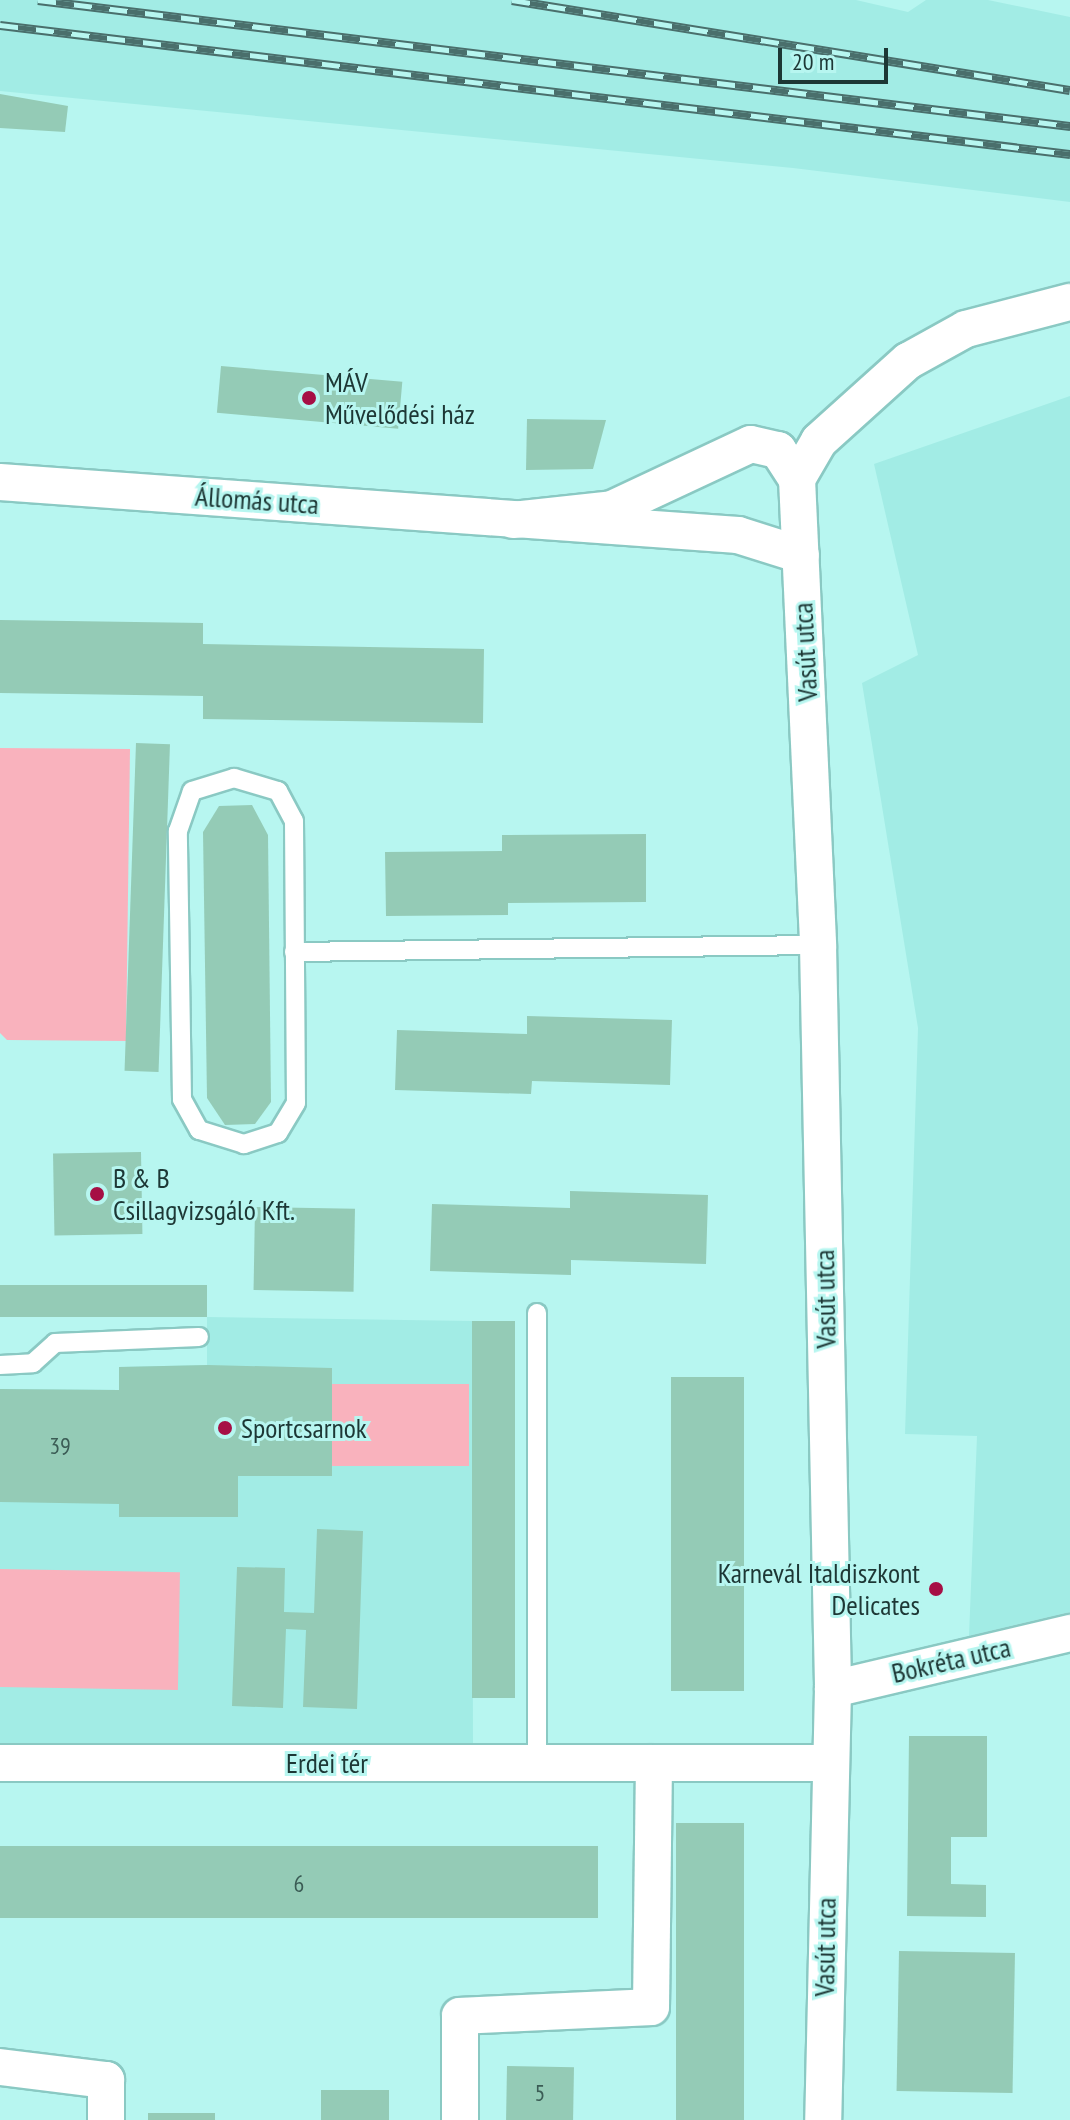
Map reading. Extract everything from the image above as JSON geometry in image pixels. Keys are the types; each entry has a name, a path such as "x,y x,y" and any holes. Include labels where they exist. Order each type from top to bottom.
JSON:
{"street":[{"path":"797,479 819,441 908,361 966,329 1070,302"},
{"name":"Állomás utca","path":"513,520 612,509 751,444 778,450 797,479"},
{"name":"Vasút utca","path":"797,479 818,945 833,1689 827,1763 823,2120"},
{"name":"Állomás utca","path":"0,482 738,535 801,555"},
{"name":"Bokréta utca","path":"833,1689 1070,1633"},
{"name":"Erdei tér","path":"0,1763 827,1763"},
{"path":"460,2120 460,2016 651,2007 654,1763"},
{"path":"0,2067 106,2080 106,2120"}],"lane":[{"path":"258,780 289,804 294,952 296,1103 278,1133 228,1144 199,1130 182,1099 178,831 192,791 211,781 258,780"},
{"path":"294,952 818,945"},
{"path":"537,1313 537,1763"},
{"path":"0,1365 33,1363 55,1343 199,1337"}],"shaded area":[{"path":"0,0 856,0 908,12 926,0 988,0 1070,17 1070,202 793,168 0,91"},
{"path":"1070,396 1070,1612 969,1636 977,1436 905,1434 918,1028 862,683 918,655 874,464"},
{"path":"0,748 130,749 126,1041 7,1040 0,1033"},
{"path":"207,1317 472,1321 473,1746 0,1748 0,1389 119,1390 119,1367 207,1365"},
{"path":"332,1384 469,1384 469,1466 332,1466"},
{"path":"0,1569 180,1572 178,1690 0,1687"}],"building":[{"path":"0,94 68,106 65,132 0,128"},
{"name":"MÁV Művelődési ház","path":"221,366 402,382 398,429 217,413"},
{"path":"527,419 606,420 593,469 526,470"},
{"path":"0,620 203,623 203,644 484,649 483,723 203,719 203,696 0,693"},
{"path":"136,743 170,744 159,1072 125,1071"},
{"path":"252,805 268,835 271,1102 255,1124 225,1125 207,1098 203,832 219,806"},
{"path":"646,834 646,902 508,903 508,915 386,916 385,852 502,851 502,835"},
{"path":"527,1016 672,1020 670,1085 532,1081 531,1094 395,1090 397,1030 527,1034"},
{"name":"B & B Csillagvizsgáló Kft.","path":"141,1152 142,1234 54,1236 53,1154"},
{"path":"570,1191 708,1195 706,1264 571,1260 571,1275 430,1271 432,1204 570,1208"},
{"path":"255,1207 355,1209 354,1292 254,1290"},
{"path":"0,1285 207,1285 207,1317 0,1317"},
{"path":"472,1321 515,1321 515,1698 472,1698"},
{"name":"Sportcsarnok","path":"208,1365 332,1368 332,1476 238,1476 238,1517 119,1517 119,1504 0,1502 0,1389 119,1390 119,1367"},
{"path":"671,1377 744,1377 744,1691 671,1691"},
{"path":"317,1529 363,1531 357,1709 303,1707 306,1630 286,1629 283,1708 232,1706 237,1567 285,1568 284,1612 314,1613"},
{"path":"909,1736 987,1736 987,1837 951,1837 951,1884 986,1885 986,1917 907,1916"},
{"path":"676,1823 744,1823 744,2120 676,2120"},
{"path":"0,1846 598,1846 598,1918 0,1918"},
{"path":"899,1951 1015,1953 1013,2093 897,2091"},
{"path":"507,2066 574,2067 573,2120 506,2120"},
{"path":"321,2090 389,2090 389,2120 321,2120"},
{"path":"148,2113 215,2113 215,2120 148,2120"}],"railway":[{"path":"38,0 1070,126"},
{"path":"512,0 1070,90"},
{"path":"0,25 1070,154"}],"place":[{"name":"MÁV Művelődési ház","path":"309,398"},
{"name":"B & B Csillagvizsgáló Kft.","path":"97,1194"},
{"name":"Sportcsarnok","path":"225,1428"},
{"name":"Karnevál Italdiszkont Delicates","path":"936,1589"}]}
